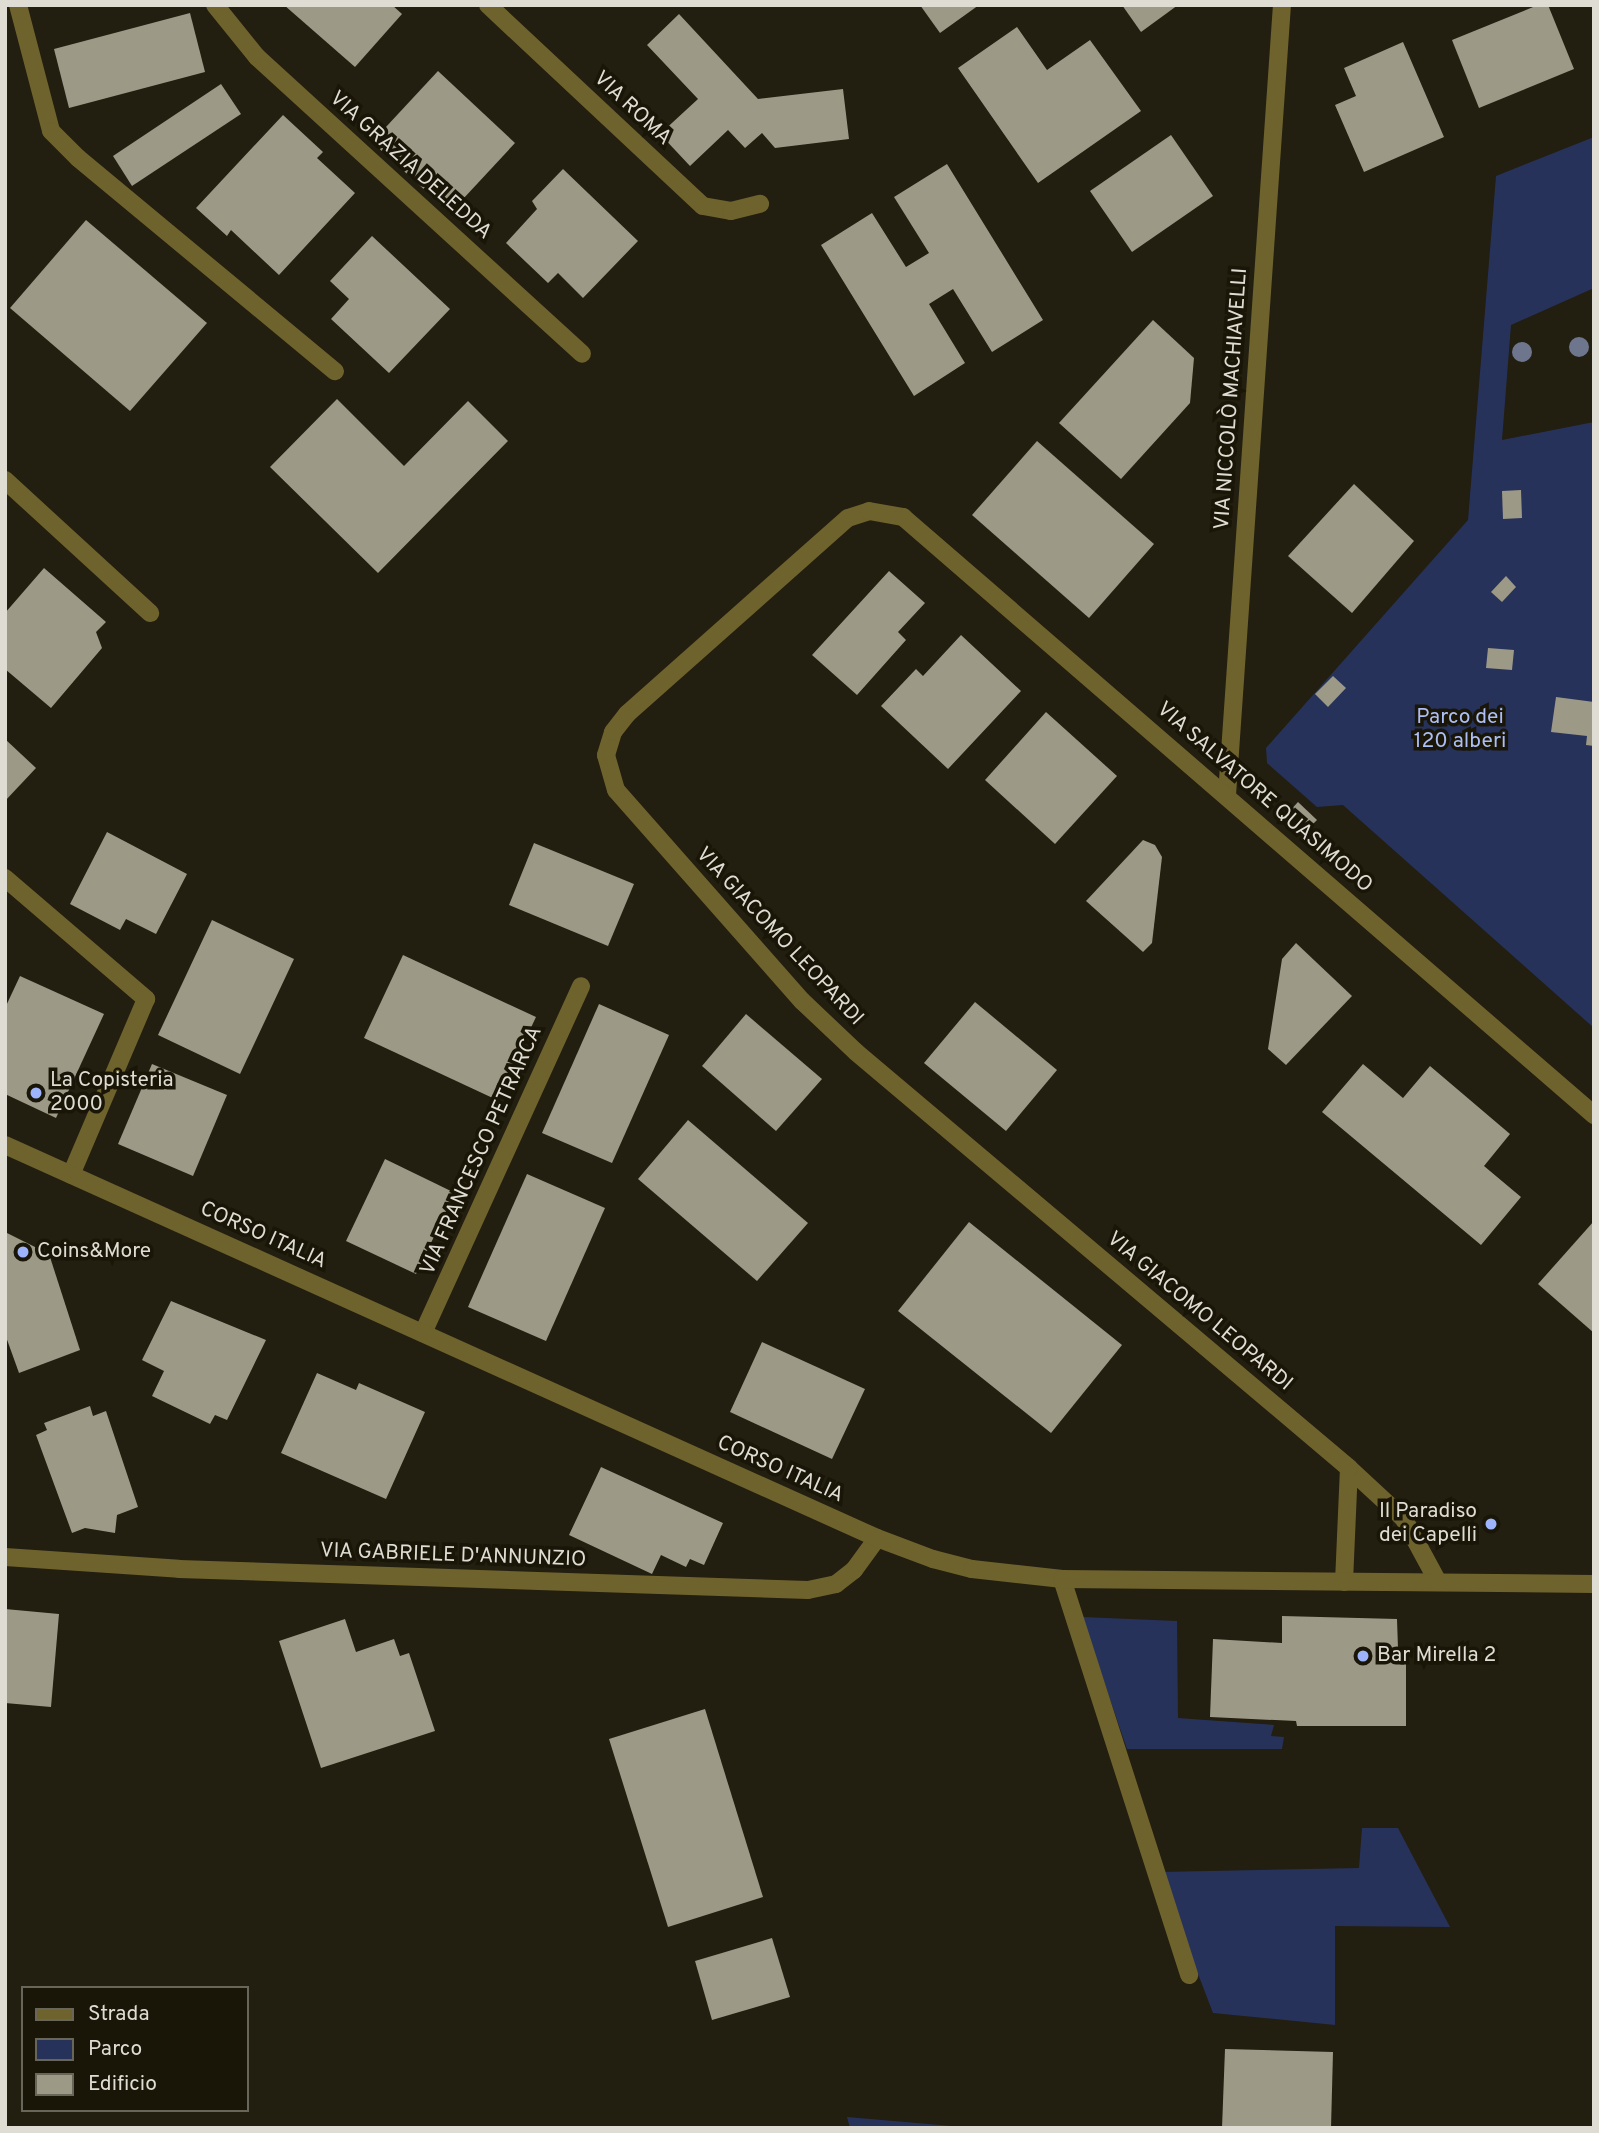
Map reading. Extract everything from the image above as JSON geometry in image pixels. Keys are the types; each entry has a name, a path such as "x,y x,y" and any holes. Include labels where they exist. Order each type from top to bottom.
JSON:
{"street":[{"path":"18,5 51,131 78,158 335,371"},
{"name":"VIA GRAZIA DELEDDA","path":"215,5 257,57 582,354"},
{"name":"VIA ROMA","path":"488,5 703,206 731,211 760,204"},
{"name":"VIA NICCOLÒ MACHIAVELLI","path":"1227,796 1282,5"},
{"path":"5,480 150,613"},
{"name":"VIA GIACOMO LEOPARDI","path":"903,517 877,511 848,517 627,713 613,732 606,755 616,790 752,947 847,1044 1349,1468 1404,1519 1438,1582"},
{"name":"VIA SALVATORE QUASIMODO","path":"903,517 1594,1115"},
{"path":"5,878 146,999 71,1175"},
{"name":"VIA FRANCESCO PETRARCA","path":"423,1333 581,986"},
{"name":"CORSO ITALIA","path":"5,1145 877,1538 972,1569 1062,1579 1594,1584"},
{"path":"1343,1582 1349,1468"},
{"name":"VIA GABRIELE D'ANNUNZIO","path":"5,1557 220,1570 808,1590 836,1584 854,1570 877,1538"},
{"path":"1062,1579 1189,1975"}],"green space":[{"name":"Parco dei 120 alberi","path":"1594,137 1594,288 1511,325 1502,440 1594,422 1594,1028 1343,805 1317,807 1267,763 1266,748 1468,520 1496,176"},
{"path":"1082,1617 1177,1621 1178,1718 1274,1725 1271,1736 1284,1737 1282,1749 1127,1749"},
{"path":"1362,1828 1398,1828 1450,1927 1335,1926 1335,2025 1213,2013 1159,1872 1359,1868"},
{"path":"847,2117 975,2128 850,2128"}],"building":[{"path":"284,5 392,5 402,14 355,67"},
{"path":"920,5 979,5 940,33"},
{"path":"1122,5 1178,5 1141,32"},
{"path":"1538,5 1548,5 1574,69 1479,108 1452,40"},
{"path":"190,13 205,72 69,108 54,49"},
{"path":"679,14 758,99 843,89 849,139 775,148 762,133 745,148 728,130 690,166 660,134 698,99 647,45"},
{"path":"1017,27 1047,70 1090,40 1141,111 1038,183 958,68"},
{"path":"1403,42 1444,137 1364,172 1335,105 1356,96 1344,68"},
{"path":"438,71 515,143 450,213 372,142"},
{"path":"221,84 241,114 132,186 113,156"},
{"path":"283,115 323,152 317,158 355,193 279,275 231,230 227,236 196,208"},
{"path":"1171,135 1213,196 1132,252 1090,191"},
{"path":"947,164 1043,320 992,352 953,289 929,304 965,363 914,396 821,245 872,213 906,267 929,253 894,197"},
{"path":"563,169 638,241 583,298 558,273 548,283 506,243 537,209 532,201"},
{"path":"86,220 207,323 130,411 10,308"},
{"path":"372,236 450,309 389,373 331,319 349,299 330,281"},
{"path":"1153,320 1194,358 1190,403 1121,479 1059,423"},
{"path":"337,399 404,466 468,401 508,441 378,573 270,467"},
{"path":"1037,441 1154,544 1089,618 972,515"},
{"path":"1354,484 1414,541 1352,613 1288,556"},
{"path":"1521,490 1522,518 1503,519 1502,491"},
{"path":"44,568 106,622 96,632 102,648 51,708 5,669 5,613"},
{"path":"889,571 925,603 898,632 906,640 857,695 812,655"},
{"path":"1506,576 1516,587 1502,602 1491,592"},
{"path":"961,635 1021,691 948,769 881,706 916,669 923,676"},
{"path":"1488,648 1514,650 1512,670 1486,668"},
{"path":"1333,676 1346,688 1328,707 1315,694"},
{"path":"1556,697 1594,702 1594,746 1586,745 1587,736 1551,732"},
{"path":"1046,712 1117,776 1055,844 985,780"},
{"path":"5,739 36,768 5,801"},
{"path":"1298,802 1317,820 1304,833 1286,815"},
{"path":"107,832 187,874 156,934 126,919 120,930 70,904"},
{"path":"1143,840 1155,845 1162,857 1152,943 1143,952 1086,901"},
{"path":"534,843 634,884 608,946 509,905"},
{"path":"212,920 294,959 240,1074 158,1035"},
{"path":"1296,943 1352,996 1286,1065 1268,1049 1282,959"},
{"path":"403,955 536,1017 497,1100 364,1038"},
{"path":"20,976 104,1014 56,1118 5,1094 5,1008"},
{"path":"975,1002 1057,1070 1006,1131 924,1063"},
{"path":"599,1004 669,1035 612,1163 542,1133"},
{"path":"746,1014 822,1079 776,1131 702,1066"},
{"path":"152,1064 227,1095 193,1176 118,1144"},
{"path":"1363,1064 1403,1098 1430,1066 1510,1134 1484,1166 1521,1197 1481,1245 1322,1112"},
{"path":"688,1120 808,1223 757,1281 638,1179"},
{"path":"385,1159 455,1193 416,1274 346,1241"},
{"path":"527,1174 605,1208 546,1341 468,1307"},
{"path":"1594,1221 1594,1333 1538,1284"},
{"path":"969,1222 1122,1345 1051,1433 898,1311"},
{"path":"5,1232 49,1254 80,1350 19,1373 5,1334"},
{"path":"171,1301 266,1340 227,1420 215,1415 210,1424 152,1396 164,1371 142,1360"},
{"path":"762,1342 865,1389 832,1459 730,1412"},
{"path":"317,1373 356,1390 359,1383 425,1412 386,1499 281,1453"},
{"path":"90,1406 93,1416 106,1411 138,1507 117,1515 115,1533 85,1528 72,1533 36,1435 47,1430 44,1423"},
{"path":"601,1467 723,1523 704,1565 690,1559 686,1567 661,1555 652,1574 569,1535"},
{"path":"5,1609 59,1614 51,1707 5,1703"},
{"path":"1282,1616 1397,1619 1398,1648 1406,1648 1406,1726 1297,1726 1296,1721 1210,1717 1213,1639 1282,1643"},
{"path":"345,1619 356,1652 394,1639 400,1656 409,1653 435,1731 321,1768 279,1641"},
{"path":"705,1709 763,1897 668,1927 609,1739"},
{"path":"772,1938 790,1997 712,2020 695,1961"},
{"path":"1225,2049 1333,2052 1331,2128 1222,2128"}],"place":[{"name":"La Copisteria 2000","path":"36,1093"},
{"name":"Coins&More","path":"23,1252"},
{"name":"Il Paradiso dei Capelli","path":"1491,1524"},
{"name":"Bar Mirella 2","path":"1363,1656"}]}
